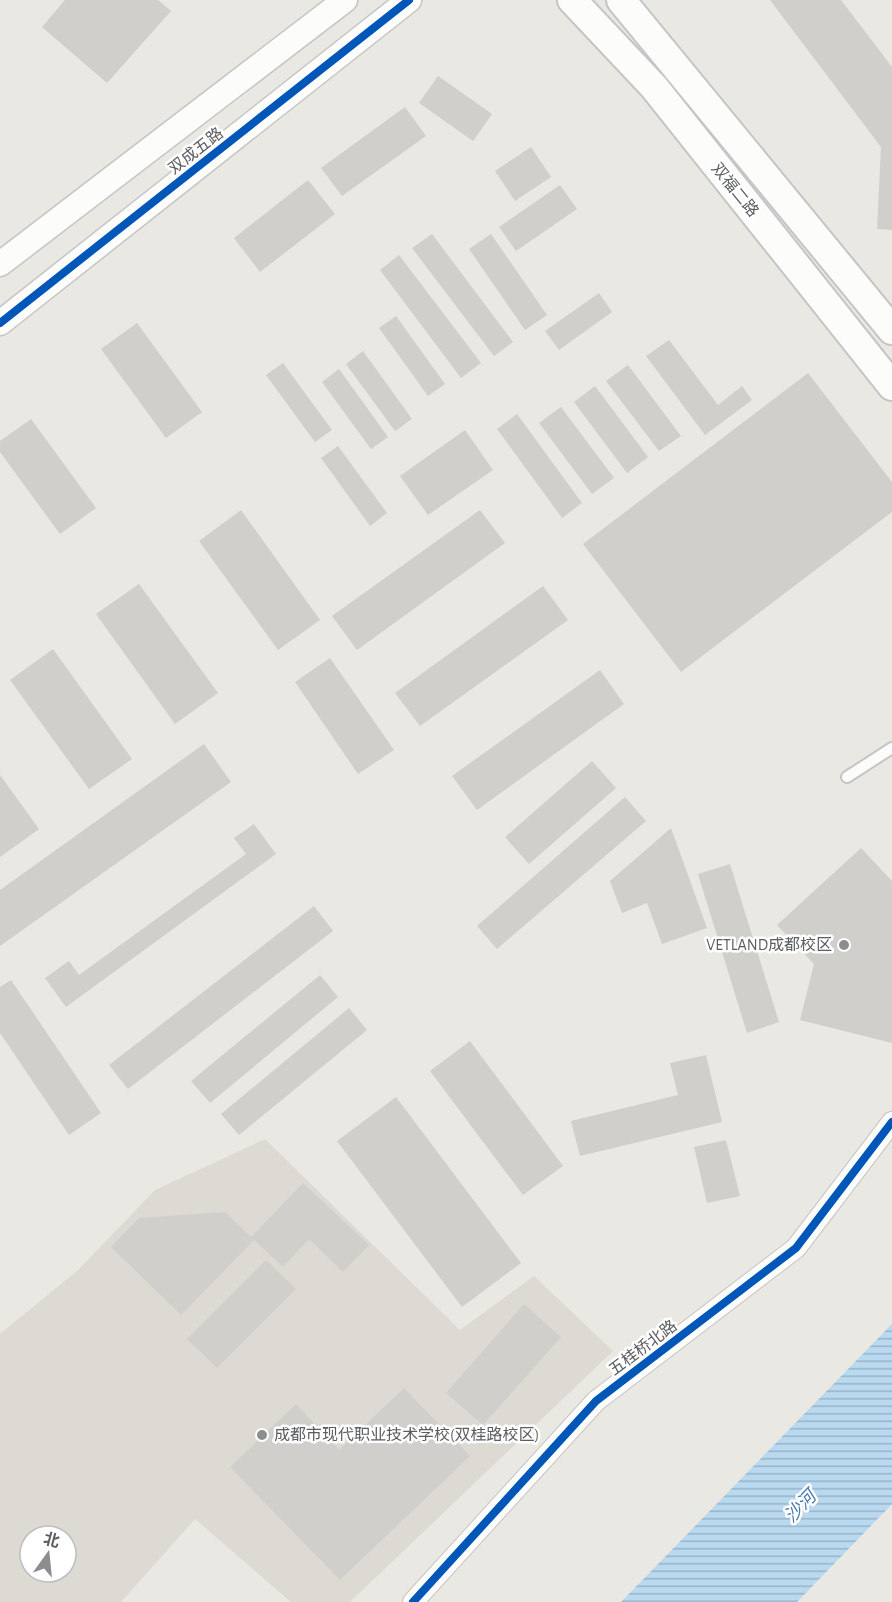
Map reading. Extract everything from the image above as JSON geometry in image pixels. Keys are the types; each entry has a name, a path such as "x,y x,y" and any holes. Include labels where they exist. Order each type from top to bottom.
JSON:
{"main road":[{"name":"双福二路","path":"572,0 654,87 892,386"},
{"name":"双福二路","path":"621,0 892,330"}],"street":[{"name":"双成五路","path":"0,264 345,0"},
{"name":"双成五路","path":"0,323 409,0"},
{"name":"五桂桥北路","path":"413,1602 596,1401 796,1248 892,1122"}],"lane":[{"path":"847,777 892,748"}],"shaded area":[{"name":"成都市现代职业技术学校(双桂路校区)","path":"265,1139 460,1330 534,1276 613,1351 350,1602 291,1602 195,1519 121,1602 0,1602 0,1334 78,1270 155,1190"}],"water":[{"name":"沙河","path":"892,1324 892,1504 797,1602 621,1602"}],"building":[{"path":"65,0 158,0 171,11 107,83 42,27"},
{"path":"770,0 841,0 892,67 892,230 877,229 881,147"},
{"path":"438,76 492,114 473,141 419,103"},
{"path":"405,107 426,136 342,196 321,168"},
{"path":"531,147 551,177 515,201 495,171"},
{"path":"308,180 335,214 260,272 234,238"},
{"path":"560,185 577,209 516,251 499,227"},
{"path":"432,234 513,342 494,356 412,248"},
{"path":"491,234 547,315 525,330 469,249"},
{"path":"399,255 481,363 461,378 380,270"},
{"path":"599,293 612,312 559,350 545,331"},
{"path":"396,316 445,384 428,396 379,328"},
{"path":"137,323 202,412 166,438 101,349"},
{"path":"669,340 718,405 742,386 752,400 705,435 646,356"},
{"path":"363,351 412,419 395,431 346,364"},
{"path":"283,363 332,430 315,442 266,375"},
{"path":"628,365 681,436 659,451 606,381"},
{"path":"339,369 388,437 371,449 322,382"},
{"path":"808,373 892,482 892,512 681,672 583,544"},
{"path":"595,386 648,457 627,473 574,402"},
{"path":"561,407 614,478 592,494 539,423"},
{"path":"517,414 582,503 562,518 497,429"},
{"path":"31,419 96,508 60,534 0,452 0,441"},
{"path":"465,430 493,470 428,515 400,476"},
{"path":"338,446 387,513 370,526 321,458"},
{"path":"241,510 320,620 278,650 199,541"},
{"path":"480,510 505,543 357,650 332,616"},
{"path":"139,584 218,693 175,724 96,614"},
{"path":"543,586 568,620 420,726 395,693"},
{"path":"53,649 132,759 89,789 10,680"},
{"path":"330,658 394,750 358,774 295,682"},
{"path":"600,670 624,704 477,810 452,776"},
{"path":"204,744 231,782 0,946 0,890"},
{"path":"592,761 616,788 529,864 505,837"},
{"path":"0,775 39,829 0,857"},
{"path":"625,797 646,821 497,949 477,926"},
{"path":"254,824 276,854 66,1007 45,978 69,961 79,975 246,854 234,838"},
{"path":"671,828 707,928 662,944 647,903 622,913 610,881"},
{"name":"VETLAND成都校区","path":"861,848 892,881 892,1043 800,1020 814,964 777,925"},
{"path":"730,864 779,1022 747,1033 698,874"},
{"path":"314,906 333,931 128,1089 109,1065"},
{"path":"320,975 338,997 210,1103 191,1081"},
{"path":"11,980 101,1113 69,1135 0,1033 0,987"},
{"path":"349,1008 367,1030 239,1135 221,1114"},
{"path":"470,1041 563,1166 523,1195 430,1071"},
{"path":"706,1055 722,1122 580,1156 571,1121 678,1095 670,1063"},
{"path":"396,1097 521,1263 462,1307 337,1141"},
{"path":"726,1140 740,1196 707,1203 694,1147"},
{"path":"303,1183 369,1245 343,1272 309,1239 283,1267 254,1240 181,1315 111,1247 139,1218 225,1212 251,1237"},
{"path":"266,1260 296,1289 217,1368 187,1339"},
{"path":"524,1304 561,1337 483,1425 446,1393"},
{"path":"404,1388 470,1456 340,1580 230,1467 296,1404 339,1450"}],"cycle path":[{"path":"0,323 409,0"},
{"path":"413,1602 596,1401 796,1248 892,1122"}],"place":[{"name":"VETLAND成都校区","path":"844,945"},
{"name":"成都市现代职业技术学校(双桂路校区)","path":"262,1435"}]}
